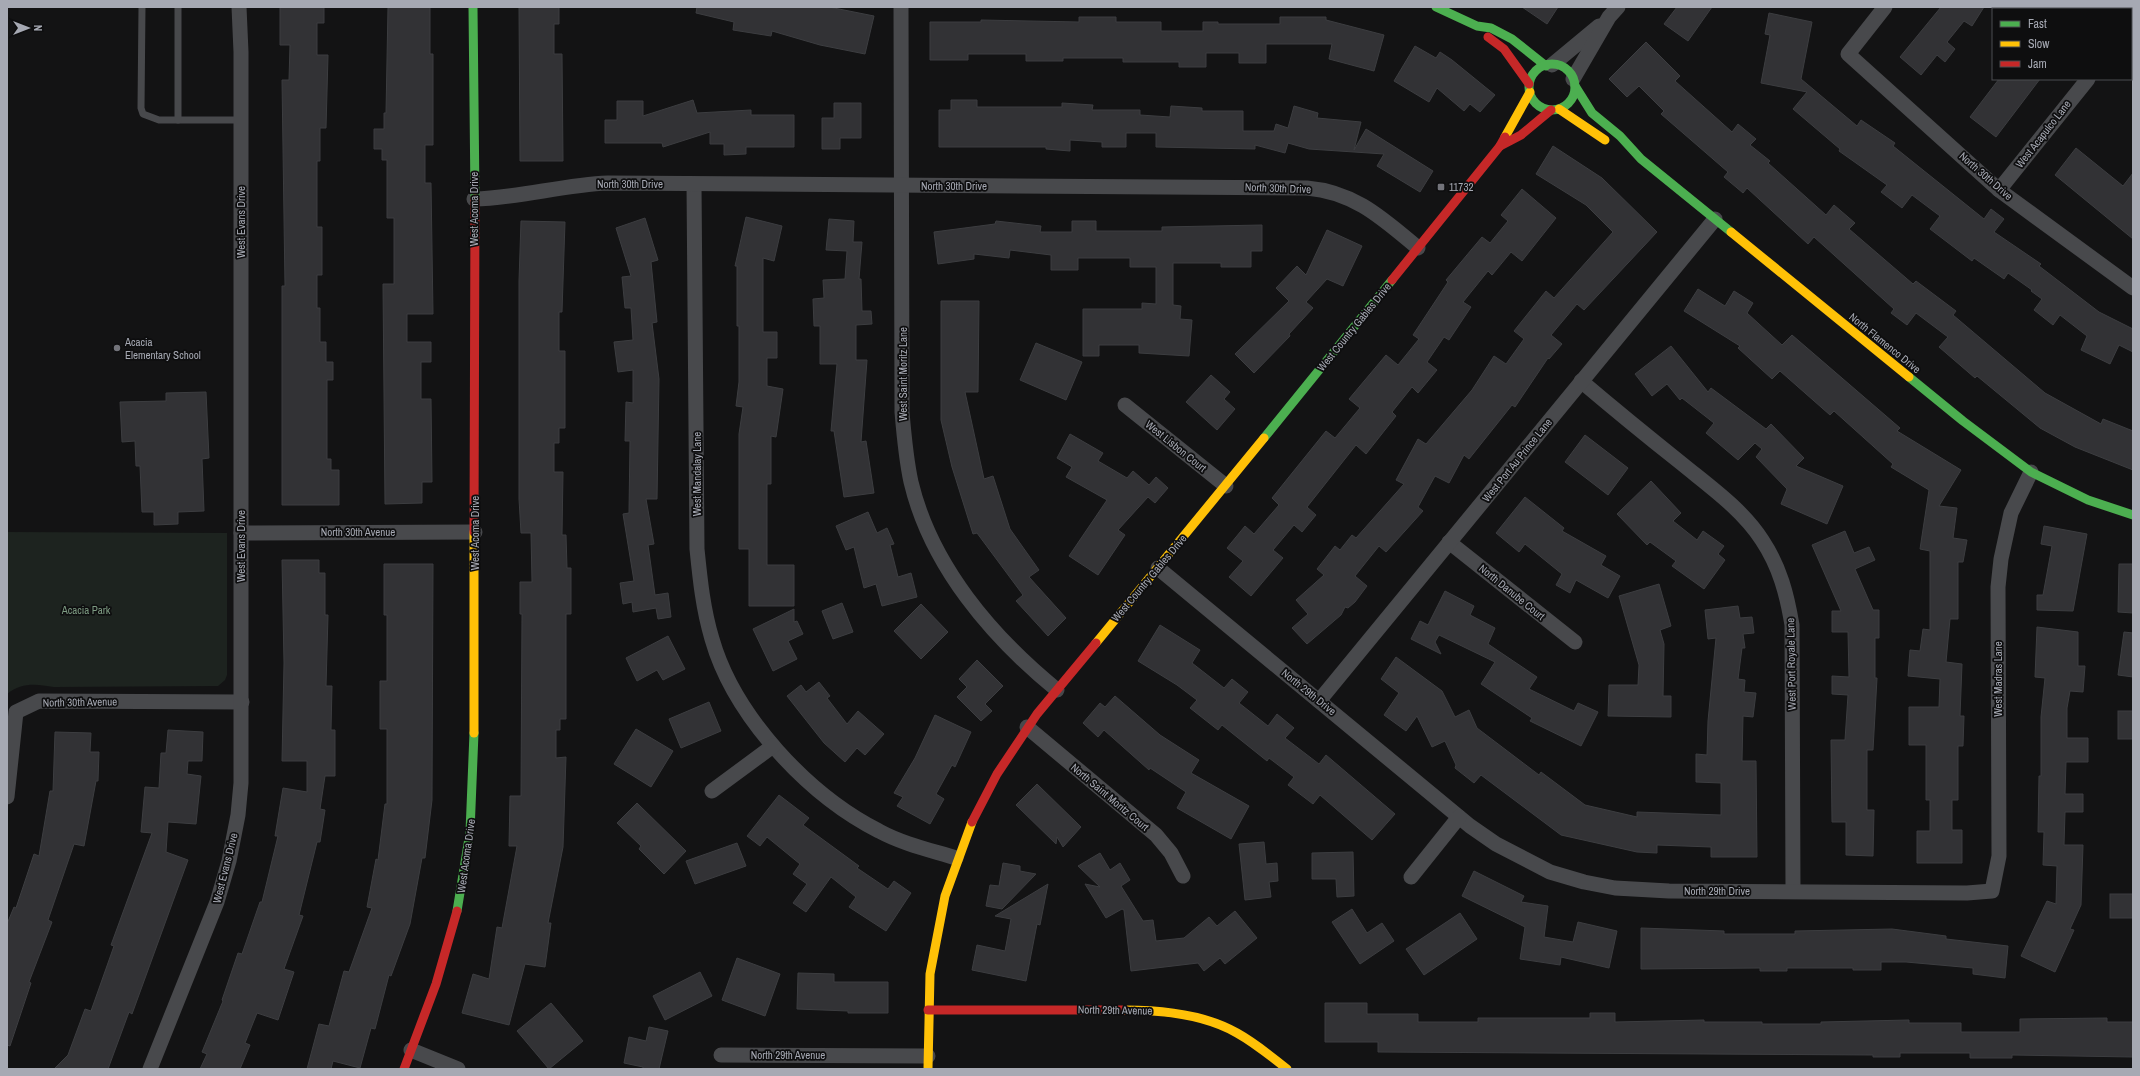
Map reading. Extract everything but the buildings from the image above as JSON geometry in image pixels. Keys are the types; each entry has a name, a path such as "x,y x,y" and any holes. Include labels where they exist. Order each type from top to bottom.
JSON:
{"street":[{"name":"West Evans Drive","path":"150,1069 215,910 229,861 238,814 241,782 240,7"},
{"name":"West Acoma Drive","path":"404,1069 450,940 461,895 470,831 474,768 475,532 475,69 473,7"},
{"name":"West Saint Moritz Lane","path":"901,7 903,186 902,412 905,445 912,483 933,542 957,583 988,625 1030,668 1057,690"},
{"path":"1436,7 1477,26"},
{"name":"North 30th Drive","path":"1885,7 1848,54 1999,190 2133,288"},
{"path":"1530,88 1536,71 1549,65 1613,12"},
{"path":"1555,110 1571,101 1574,83 1613,12"},
{"name":"North Flamenco Drive","path":"1477,26 1491,28 1512,39 1549,65 1564,68 1592,113 1620,136 1640,159 1963,421 2031,472 2088,500 2133,514"},
{"name":"North Flamenco Drive","path":"1477,26 1504,49 1530,88 1538,105 1555,110 1614,146 1640,159"},
{"name":"West Acapulco Lane","path":"1999,190 2087,80"},
{"name":"West Country Gables Drive","path":"928,1062 930,974 945,896 956,858 967,832 997,774 1027,727 1226,486 1500,146 1530,88"},
{"name":"West Country Gables Drive","path":"1500,146 1521,135 1555,110"},
{"name":"North 30th Drive","path":"474,199 498,199 581,185 694,184 1266,187 1323,189 1354,200 1367,207 1418,248"},
{"name":"West Mandalay Lane","path":"694,184 697,549 701,590 712,639 723,667 750,714 773,746 814,786 859,820 900,841 956,858"},
{"name":"West Port Au Prince Lane","path":"1319,701 1715,219"},
{"name":"West Port Royale Lane","path":"1581,381 1721,495 1758,534 1778,567 1786,589 1792,625 1793,891"},
{"name":"West Lisbon Court","path":"1125,405 1226,486"},
{"name":"West Madras Lane","path":"1992,891 1999,856 1998,587 2001,559 2011,513 2031,472"},
{"name":"North 30th Avenue","path":"241,533 475,532"},
{"name":"North Danube Court","path":"1450,542 1575,642"},
{"name":"North 29th Drive","path":"1158,568 1459,817 1496,844 1524,860 1550,872 1584,882 1641,890 1967,893 1992,891"},
{"name":"North 30th Avenue","path":"7,797 16,712 40,701 242,702"},
{"name":"North Saint Moritz Court","path":"1027,727 1156,835 1171,854 1183,876"},
{"path":"712,791 773,746"},
{"path":"1411,877 1459,817"},
{"name":"North 29th Avenue","path":"928,1010 1148,1010 1172,1012 1197,1018 1246,1038 1287,1069"},
{"path":"411,1050 458,1069"},
{"name":"North 29th Avenue","path":"721,1055 928,1062"}],"lane":[{"path":"142,7 141,108 143,114 149,118 159,120 241,120"},
{"path":"178,7 178,120"}],"green space":[{"name":"Acacia Park","path":"7,532 227,533 227,675 225,680 218,686 54,687 29,685 18,687 7,694"}],"traffic: fast":[{"path":"473,7 475,199"},
{"path":"1436,7 1477,26 1491,28 1512,39 1546,66"},
{"path":"1552,64 1565,68 1571,74 1575,87 1571,100 1565,106 1552,110 1539,106 1533,100 1529,87 1533,74 1539,68 1552,64"},
{"path":"1575,86 1592,113 1620,136 1641,159 1731,232"},
{"path":"1264,438 1392,280"},
{"path":"1909,377 1963,421 2031,472 2088,500 2133,515"},
{"path":"457,911 470,832 474,733"}],"traffic: slow":[{"path":"1505,137 1530,92"},
{"path":"1559,109 1605,140"},
{"path":"1731,232 1909,377"},
{"path":"1096,643 1264,438"},
{"path":"474,532 474,733"},
{"path":"928,1069 930,974 945,896 972,822"},
{"path":"1125,1010 1168,1012 1211,1021 1244,1037 1287,1069"}],"traffic: jam":[{"path":"1488,37 1504,49 1529,84"},
{"path":"1500,146 1521,135 1551,110"},
{"path":"1392,280 1500,146 1505,137"},
{"path":"474,532 475,199"},
{"path":"972,822 997,774 1037,714 1096,643"},
{"path":"404,1069 436,984 457,911"},
{"path":"928,1010 1125,1010"}],"place":[{"name":"11732","path":"1441,187"},
{"name":"Acacia Elementary School","path":"117,348"}]}
